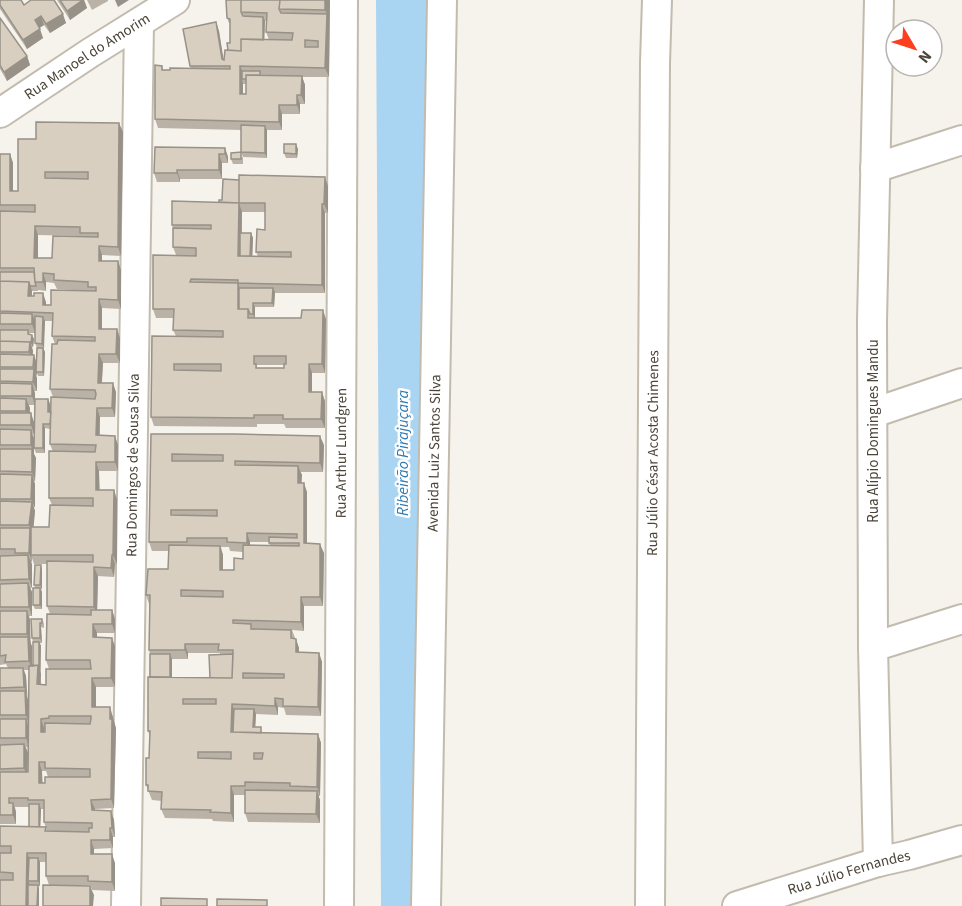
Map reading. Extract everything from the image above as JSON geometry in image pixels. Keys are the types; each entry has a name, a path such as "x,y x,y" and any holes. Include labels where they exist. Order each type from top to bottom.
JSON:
{"street":[{"name":"Rua Manoel do Amorim","path":"0,113 175,0"},
{"name":"Rua Arthur Lundgren","path":"339,906 343,0"},
{"name":"Avenida Luiz Santos Silva","path":"426,906 442,0"},
{"name":"Rua Júlio César Acosta Chimenes","path":"650,906 657,0"},
{"name":"Rua Alípio Domingues Mandu","path":"878,862 873,647 872,321 879,0"},
{"name":"Rua Domingos de Sousa Silva","path":"126,906 139,23"},
{"path":"875,168 962,140"},
{"path":"873,413 962,383"},
{"path":"873,647 962,619"},
{"name":"Rua Júlio Fernandes","path":"737,906 878,862 962,840"}],"building":[{"path":"0,0 21,0 24,5 31,0 54,0 63,14 46,24 41,16 35,20 40,29 23,40 0,5"},
{"path":"60,0 83,0 67,11"},
{"path":"226,0 241,0 243,16 263,17 263,40 241,39 241,51 228,50 230,19 227,18"},
{"path":"241,0 280,0 281,13 327,14 325,68 240,66 240,94 246,94 246,75 302,76 301,95 297,95 297,105 279,105 279,122 155,119 155,65 162,66 162,70 170,70 170,68 230,69 230,66 190,66 183,29 216,22 224,60 225,50 241,51 241,39 292,40 293,33 266,32 267,13 241,12","holes":["305,40 318,41 318,47 305,47"]},
{"path":"280,0 325,0 325,10 279,9"},
{"path":"0,18 27,56 4,72 0,65"},
{"path":"242,71 260,71 260,75 246,75 246,79 242,79"},
{"path":"36,122 119,123 118,247 99,246 99,261 118,261 118,300 99,299 99,329 117,329 116,354 99,354 98,383 113,383 112,408 97,408 96,435 115,436 115,462 96,462 96,490 114,490 113,555 111,568 94,567 94,607 47,606 47,561 93,562 93,555 31,555 31,527 49,527 50,505 93,506 93,498 49,498 49,451 95,452 96,445 50,444 51,397 95,399 95,390 50,389 52,344 57,344 58,340 95,341 95,337 52,336 53,313 0,311 0,281 29,282 28,296 43,293 43,305 51,305 51,290 96,291 96,287 88,287 88,282 54,280 54,274 43,273 43,282 35,282 34,268 0,268 0,211 35,212 35,205 0,205 0,154 10,154 10,191 18,191 18,139 36,139","holes":["45,172 88,172 88,179 45,178","35,226 80,227 80,233 98,233 98,237 53,236 52,258 34,258"]},
{"path":"241,125 265,126 265,153 241,152"},
{"path":"284,144 296,144 296,154 284,153"},
{"path":"155,147 225,148 225,154 219,154 219,170 177,170 177,173 154,173"},
{"path":"241,152 241,159 231,159 231,153"},
{"path":"239,175 325,177 324,204 322,204 322,285 238,283 238,309 248,309 248,318 301,318 302,310 323,310 322,364 309,364 309,392 322,392 321,419 283,419 283,415 254,415 254,418 151,417 152,336 223,337 223,331 173,330 174,309 153,309 153,255 196,256 196,248 173,247 173,228 211,229 211,225 172,225 172,201 239,203","holes":["239,203 265,203 265,230 257,229 256,252 291,252 291,257 238,256","191,279 238,280 238,283 190,282","254,356 286,356 284,368 256,368","174,364 221,364 221,371 174,370"]},
{"path":"223,179 239,180 239,203 219,202 222,200"},
{"path":"240,233 251,233 250,256 240,256"},
{"path":"0,272 34,272 36,286 30,286 29,282 0,281"},
{"path":"239,288 273,288 272,303 253,303 253,314 250,314 248,309 239,309"},
{"path":"0,313 32,314 32,324 0,324"},
{"path":"35,316 43,317 42,344 35,343"},
{"path":"0,330 28,330 28,334 32,335 31,343 0,341"},
{"path":"0,341 30,342 29,352 0,352"},
{"path":"37,348 43,348 43,372 36,372"},
{"path":"0,354 34,355 33,367 0,367"},
{"path":"0,369 34,369 33,382 0,381"},
{"path":"0,383 32,384 32,396 0,396"},
{"path":"0,398 26,399 26,411 0,411"},
{"path":"35,399 48,399 48,412 51,412 50,424 43,424 43,448 34,448"},
{"path":"0,413 31,413 31,425 0,425"},
{"path":"0,429 31,430 31,445 0,445"},
{"path":"151,434 320,436 320,463 235,461 235,465 298,466 298,483 304,483 304,543 320,544 320,597 301,597 301,622 233,620 233,623 251,624 251,629 291,630 291,638 296,639 296,652 319,653 318,707 283,706 283,699 275,698 275,706 232,704 231,732 318,734 317,787 290,786 290,783 245,782 245,786 231,786 231,813 210,812 211,810 161,809 162,792 148,791 146,758 149,758 150,731 148,731 148,677 232,678 233,650 218,650 219,644 185,644 185,650 149,650 150,595 146,595 148,569 168,569 169,545 220,546 220,570 234,570 234,558 243,559 243,545 299,546 299,543 269,543 269,537 297,538 297,534 247,533 247,543 227,542 227,538 187,538 187,542 149,542","holes":["172,454 223,455 223,461 172,461","171,510 217,510 217,516 171,515","181,590 223,591 223,597 181,596","243,673 284,674 284,678 243,678","183,699 216,699 216,704 183,704","198,752 231,752 231,759 198,758","254,753 263,753 262,759 254,759"]},
{"path":"0,449 32,449 32,472 0,471"},
{"path":"0,474 32,475 31,499 0,499"},
{"path":"0,501 32,502 29,525 0,525"},
{"path":"0,528 30,528 29,553 15,553 15,549 0,549"},
{"path":"28,555 29,579 0,580 0,556"},
{"path":"35,565 41,565 40,585 34,585"},
{"path":"28,583 29,607 0,607 0,584"},
{"path":"33,588 40,588 40,605 33,605"},
{"path":"91,610 112,610 112,624 93,624 93,637 112,638 111,678 92,678 92,707 110,707 110,719 112,719 111,799 91,800 92,810 111,811 112,828 110,828 110,840 91,840 91,854 112,854 112,882 88,881 88,876 46,876 46,853 27,853 26,906 0,906 0,880 13,880 13,873 0,872 0,853 11,853 11,846 0,846 0,826 46,827 45,831 89,832 89,828 92,828 92,823 44,822 44,800 9,798 9,803 13,803 13,815 0,815 0,772 28,772 29,666 38,665 37,684 46,685 46,669 91,669 90,660 46,660 47,614 91,615","holes":["49,716 91,716 91,719 90,724 45,723 45,732 41,732 41,719 49,718","39,762 45,762 45,768 90,769 90,777 45,777 45,783 39,783"]},
{"path":"0,611 27,611 27,634 0,634"},
{"path":"31,619 42,619 40,638 32,638"},
{"path":"0,637 28,637 29,661 5,662 6,655 0,656"},
{"path":"33,642 39,642 39,667 38,665 33,666"},
{"path":"150,654 170,654 170,677 150,677"},
{"path":"233,654 232,678 210,678 209,655"},
{"path":"0,668 23,668 24,687 0,688"},
{"path":"0,691 25,691 26,715 0,715"},
{"path":"234,709 254,709 253,727 261,727 261,733 233,732"},
{"path":"0,719 26,719 26,738 0,738"},
{"path":"24,744 24,768 0,769 0,745"},
{"path":"245,790 317,791 316,814 245,813"},
{"path":"29,804 39,804 39,827 29,827"},
{"path":"29,858 38,858 38,881 28,881"},
{"path":"28,885 38,885 37,906 28,906"},
{"path":"43,885 90,886 90,906 43,906"},
{"path":"161,898 207,899 207,906 161,906"},
{"path":"217,899 267,900 267,906 217,906"}],"waterway":[{"name":"Ribeirão Pirajuçara","path":"401,0 406,906"}]}
